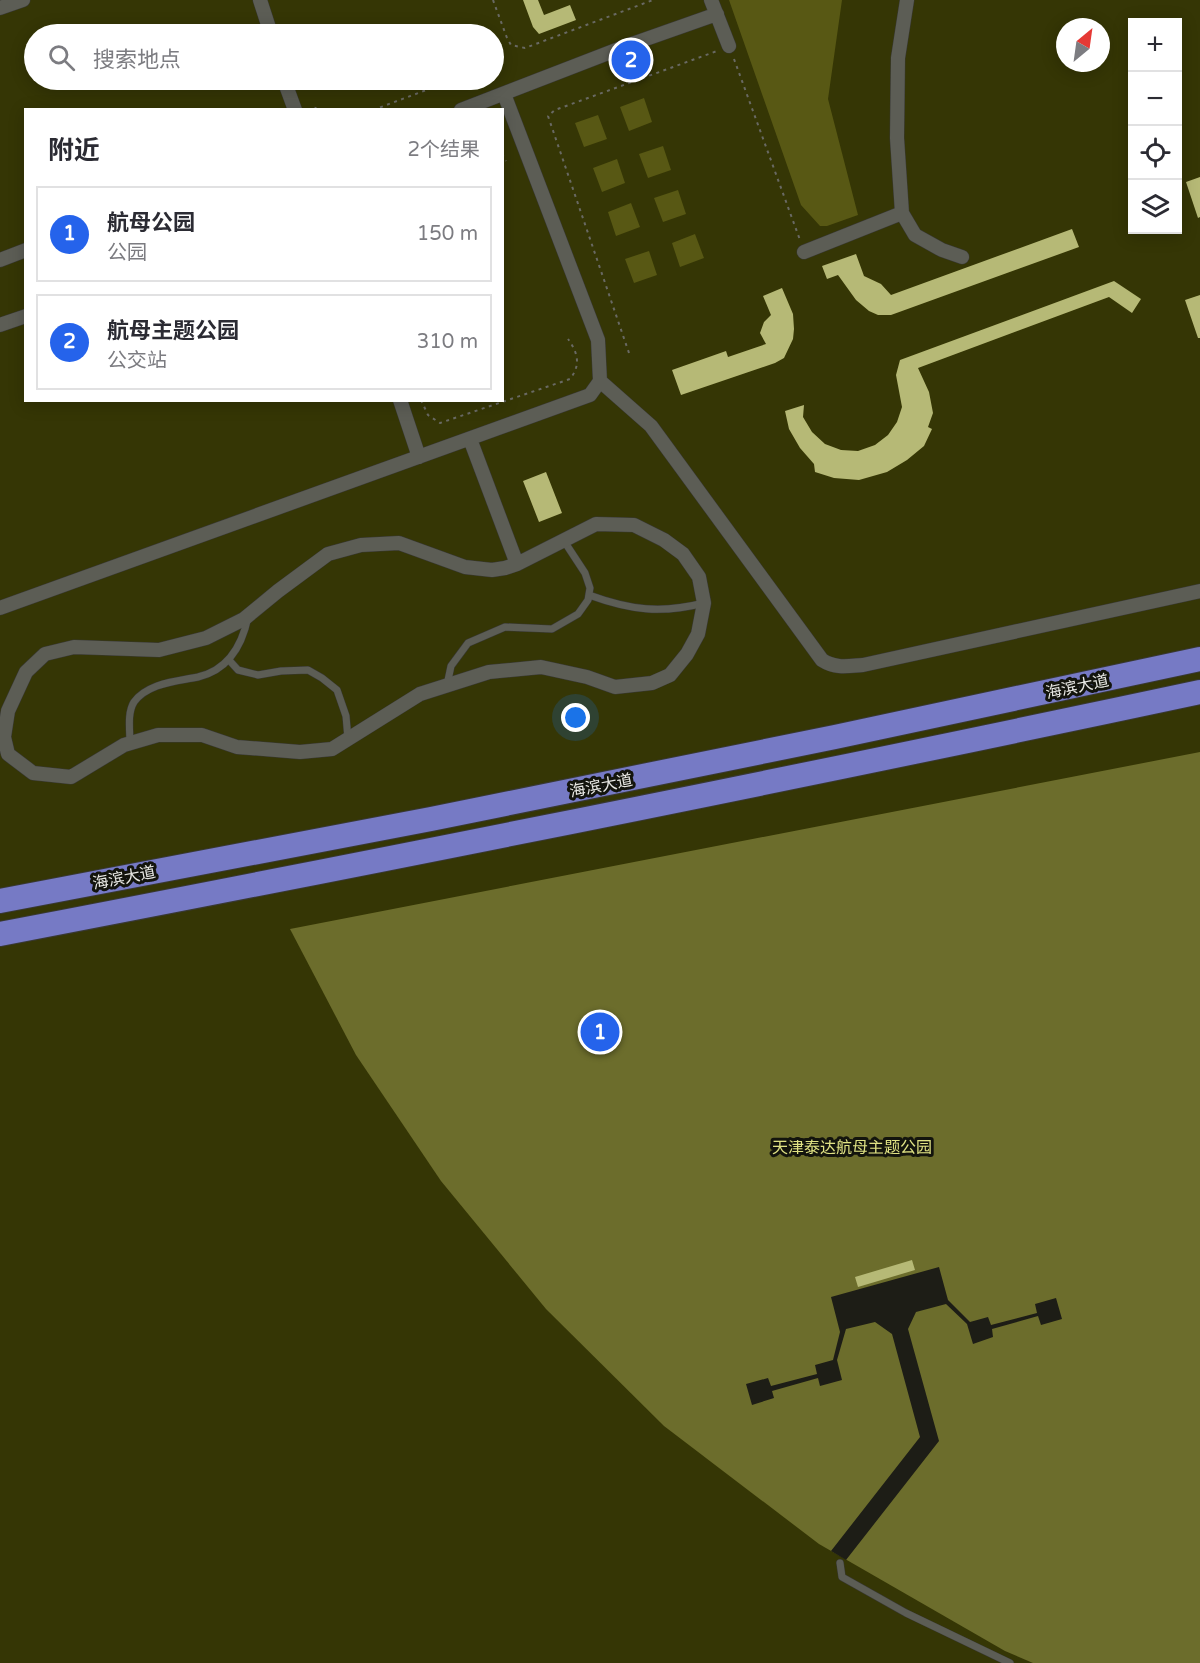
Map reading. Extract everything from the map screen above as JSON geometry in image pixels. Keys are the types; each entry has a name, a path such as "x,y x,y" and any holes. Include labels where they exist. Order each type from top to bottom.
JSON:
{"highway":[{"name":"海滨大道","path":"0,901 823,740 1200,659"},
{"name":"海滨大道","path":"0,934 830,771 1200,692"}],"street":[{"path":"0,8 23,0"},
{"path":"260,0 268,24"},
{"path":"711,0 729,46"},
{"path":"907,0 898,58 897,138 902,213 915,235 942,250 962,257"},
{"path":"466,108 717,14"},
{"path":"288,90 294,108"},
{"path":"0,608 590,395 600,381 598,340 504,94"},
{"path":"804,252 902,213"},
{"path":"0,260 24,251"},
{"path":"0,325 24,317"},
{"path":"600,381 651,426 822,660 830,665 841,667 863,665 1200,591"},
{"path":"401,402 419,457"},
{"path":"470,439 517,564"},
{"path":"596,524 634,525 664,540 684,554 699,577 704,603 698,634 687,654 670,675 652,683 615,687 587,677 541,667 489,672 420,694 332,749 300,752 237,747 202,735 158,735 115,750 71,777 33,773 8,754 4,737 8,711 26,672 45,654 74,647 159,650 206,638 249,615 328,554 361,545 399,543 465,567 492,570 517,564 596,524"}],"lane":[{"path":"446,685 451,666 468,643 505,627 552,629 578,614 588,600 591,588 585,573 564,541"},
{"path":"589,595 623,606 646,610 689,607 704,603"},
{"path":"130,743 130,714 134,702 148,690 171,681 214,672 236,652 244,635 249,615"},
{"path":"229,660 238,670 258,675 308,670 322,678 337,690 346,716 348,739"},
{"path":"840,1563 842,1577 906,1613 1010,1663"}],"path":[{"path":"493,0 502,24"},
{"path":"504,30 511,45 525,48 653,0"},
{"path":"629,353 548,116 555,110 729,46 804,252"},
{"path":"378,108 426,90"},
{"path":"504,158 506,161"},
{"path":"504,401 570,379 577,368 578,358 568,339"},
{"path":"422,402 428,415 440,423 502,402"}],"green space":[{"path":"0,0 1200,0 1200,1663 0,1663"}],"shaded area":[{"path":"729,0 842,0 828,99 858,215 827,226 820,226 801,205"},
{"path":"644,98 652,122 629,131 620,107"},
{"path":"598,115 607,139 584,147 575,123"},
{"path":"663,146 671,170 648,178 639,154"},
{"path":"617,159 625,183 602,192 593,168"},
{"path":"678,190 686,214 663,222 654,198"},
{"path":"631,203 640,227 616,236 608,212"},
{"path":"695,234 704,258 680,267 672,243"},
{"path":"649,251 657,275 634,283 625,259"},
{"name":"天津泰达航母主题公园","path":"1200,752 1200,1663 1033,1663 1005,1651 819,1544 664,1426 546,1309 441,1181 356,1055 290,929"}],"pier":[{"path":"939,1267 948,1300 970,1322 988,1317 991,1325 1037,1313 1035,1304 1056,1298 1062,1319 1041,1325 1038,1316 992,1329 993,1337 973,1344 967,1324 946,1304 916,1312 908,1329 939,1441 846,1560 831,1551 920,1437 892,1334 875,1322 846,1329 837,1360 842,1380 820,1386 818,1378 772,1391 774,1398 752,1405 746,1384 768,1378 771,1386 817,1374 815,1365 833,1360 840,1332 831,1297"}],"building":[{"path":"523,0 538,0 544,15 570,5 576,20 539,34 533,27"},
{"path":"1200,177 1200,217 1198,218 1186,182"},
{"path":"1072,229 1079,247 891,315 878,315 869,311 856,300 838,275 827,279 822,266 856,254 864,276 881,284 891,295"},
{"path":"1114,281 1141,299 1132,313 1109,297 918,368 929,392 933,413 928,427 932,429 924,446 887,472 859,480 834,478 815,472 814,464 800,448 789,429 785,411 804,405 803,417 812,432 825,444 841,450 858,451 875,445 888,435 897,422 902,407 896,375 900,360"},
{"path":"782,288 793,314 794,329 793,339 784,358 681,395 672,370 726,351 728,357 766,344 760,333 764,322 771,315 763,296"},
{"path":"1200,295 1200,338 1198,338 1185,300"},
{"path":"546,472 562,513 539,522 523,481"},
{"path":"912,1260 915,1270 858,1287 855,1277"}],"place":[{"name":"航母主题公园","path":"631,60"},
{"name":"航母公园","path":"600,1032"}]}
